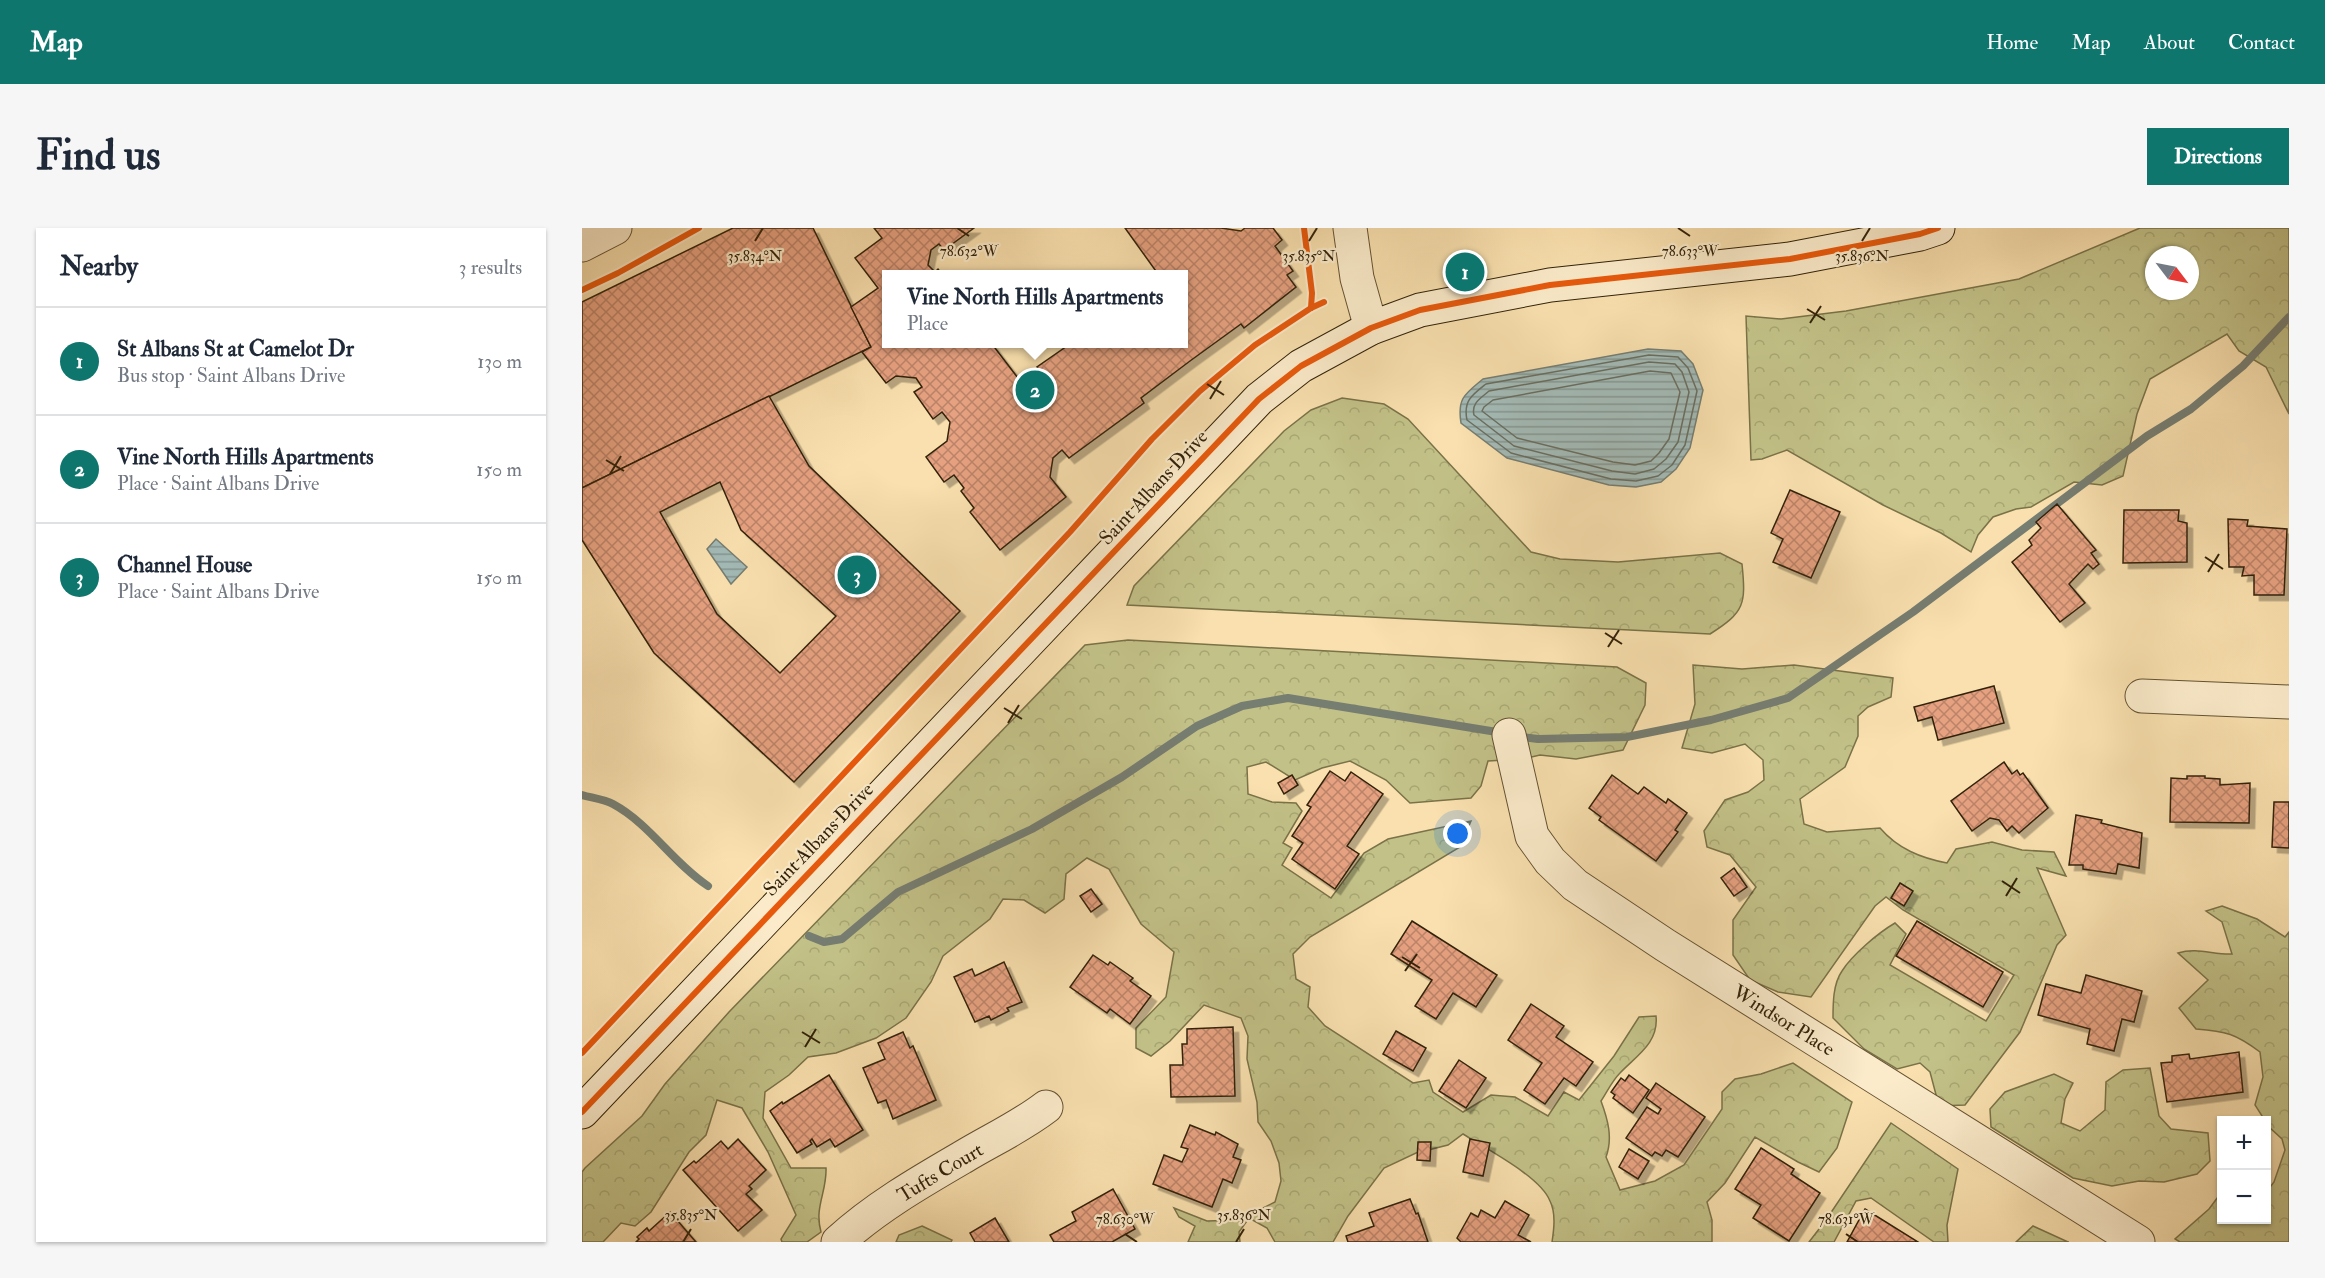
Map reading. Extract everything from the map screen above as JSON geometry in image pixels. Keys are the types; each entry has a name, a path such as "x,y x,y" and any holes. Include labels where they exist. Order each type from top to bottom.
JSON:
{"street":[{"path":"582,245 615,228"},
{"path":"1350,228 1357,278 1371,328"},
{"name":"Saint Albans Drive","path":"582,1112 1259,399 1301,366 1371,328 1420,310 1550,285 1790,259 1920,234 1938,228"},
{"path":"2142,696 2289,702"},
{"name":"Windsor Place","path":"1509,735 1532,836 1550,861 1575,885 1665,945 2138,1242"},
{"name":"Tufts Court","path":"838,1242 890,1202 963,1156 1024,1124 1046,1107"}],"green space":[{"path":"2140,228 2289,228 2289,414 2266,367 2239,351 2227,334 2150,379 2137,414 2123,476 2102,485 2074,482 2031,507 2016,509 1993,517 1978,535 1971,552 1941,533 1883,505 1787,450 1762,459 1751,460 1746,316 1781,319 1846,311 2019,279"},
{"path":"1342,398 1384,404 1408,419 1531,552 1560,559 1618,562 1720,553 1742,564 1744,589 1741,606 1737,613 1710,634 1127,605 1134,586 1284,431 1311,410"},
{"path":"1128,640 1617,667 1646,683 1645,705 1623,750 1576,759 1540,755 1523,759 1488,761 1481,786 1471,798 1410,803 1386,780 1350,761 1322,768 1295,780 1266,762 1247,767 1248,794 1272,802 1296,803 1302,811 1283,843 1292,848 1282,865 1331,898 1364,853 1388,839 1471,821 1460,847 1310,937 1293,954 1296,979 1310,987 1308,1007 1325,1026 1413,1083 1429,1080 1433,1092 1463,1112 1491,1095 1515,1097 1548,1116 1564,1092 1579,1100 1614,1056 1639,1017 1656,1016 1656,1026 1650,1041 1617,1076 1601,1101 1609,1129 1606,1157 1620,1190 1655,1181 1684,1165 1722,1109 1722,1092 1735,1079 1761,1074 1793,1063 1852,1102 1837,1148 1819,1172 1755,1137 1725,1183 1707,1202 1712,1220 1712,1242 1552,1242 1553,1211 1544,1192 1524,1173 1463,1134 1448,1145 1416,1153 1384,1168 1348,1216 1333,1242 1275,1242 1267,1228 1249,1218 1239,1232 1240,1242 1188,1242 1195,1226 1179,1217 1174,1208 1207,1221 1239,1220 1275,1202 1281,1181 1279,1163 1271,1141 1258,1122 1257,1102 1247,1059 1248,1036 1241,1018 1204,1005 1170,1041 1151,1056 1136,1048 1136,1028 1166,997 1174,952 1141,924 1109,869 1087,858 1066,874 1064,899 1045,913 1024,900 1003,899 990,919 943,956 931,982 906,1018 876,1038 836,1053 808,1057 789,1075 765,1092 763,1118 791,1168 826,1168 819,1215 821,1232 807,1242 782,1242 781,1239 796,1215 768,1152 742,1108 717,1100 706,1135 689,1152 651,1212 635,1226 621,1223 603,1242 582,1242 582,1172 585,1168 642,1116 665,1084 729,1012 1085,645"},
{"path":"1693,665 1742,669 1794,665 1893,678 1891,697 1868,707 1858,716 1858,736 1845,767 1800,799 1804,824 1827,832 1880,828 1894,842 1910,852 1947,863 1956,849 1992,842 2022,850 2054,852 2066,876 2037,868 2066,935 2057,945 2020,1032 1965,1105 1939,1106 1930,1072 1920,1063 1897,1069 1864,1049 1833,1018 1833,1000 1839,976 1859,951 1895,923 1906,934 1890,965 1986,1021 2014,975 1903,910 1886,897 1875,906 1811,997 1778,992 1750,980 1733,955 1733,920 1756,887 1730,855 1707,847 1704,831 1725,800 1748,792 1764,780 1763,760 1745,744 1712,753 1682,748 1695,704"},
{"path":"2222,906 2257,919 2285,937 2289,932 2289,1242 2180,1242 2175,1239 2209,1209 2217,1198 2217,1224 2271,1224 2271,1186 2285,1150 2282,1139 2271,1129 2271,1116 2262,1116 2255,1105 2263,1077 2260,1052 2230,1035 2196,1029 2179,1008 2208,980 2178,953 2199,951 2232,954 2222,922 2206,911"},
{"path":"2150,1068 2159,1116 2171,1129 2208,1133 2210,1161 2197,1174 2164,1182 2139,1181 2112,1186 2073,1178 1991,1127 1990,1109 2005,1092 2054,1074 2073,1083 2065,1099 2061,1123 2080,1131 2105,1110 2106,1082 2123,1070"},
{"path":"1891,1123 1958,1169 1947,1225 1948,1242 1934,1242 1871,1198 1856,1201 1834,1242 1809,1242 1826,1220"},
{"path":"922,1226 952,1240 951,1242 896,1242 899,1235"},
{"path":"2033,1226 2068,1242 2016,1242"}],"water":[{"path":"1648,349 1681,351 1693,364 1703,390 1690,448 1676,469 1661,482 1636,487 1609,485 1507,458 1461,423 1461,402 1483,379"},
{"path":"716,539 747,567 731,584 707,549"}],"building":[{"path":"733,228 813,228 871,347 582,488 582,302"},
{"path":"874,228 974,228 944,250 939,244 931,250 928,265 933,270 882,270 882,348 995,348 1018,378 1033,383 1043,375 1037,367 1064,348 1188,348 1188,270 1155,270 1125,228 1221,228 1241,231 1245,228 1273,228 1282,240 1275,246 1293,271 1287,275 1296,287 1244,328 1241,324 1190,361 1141,398 1144,403 1069,458 1062,450 1053,458 1050,477 1066,497 1000,550 970,512 974,508 961,491 964,488 954,475 944,482 926,457 947,441 950,422 942,412 933,419 914,392 922,387 916,378 896,376 886,383 862,352 871,347 851,307 878,288 855,258 882,238"},
{"path":"769,396 809,466 960,611 794,782 654,653 582,540 582,488","holes":["720,482 741,530 836,616 780,673 717,614 660,512"]},
{"path":"1790,490 1840,512 1811,578 1773,562 1783,539 1771,533"},
{"path":"2057,504 2096,550 2091,553 2099,564 2093,569 2088,564 2069,584 2085,603 2060,622 2012,562 2032,545 2029,540 2041,528 2036,522"},
{"path":"2124,510 2179,510 2178,521 2187,523 2187,562 2123,563"},
{"path":"2228,519 2248,520 2247,526 2287,529 2284,595 2254,595 2254,575 2242,576 2244,567 2229,567"},
{"path":"1994,686 2004,723 1938,740 1932,717 1918,721 1914,707"},
{"path":"2004,762 2012,774 2017,770 2020,775 2023,773 2048,808 2019,833 2012,826 2007,831 1999,820 1990,818 1972,831 1951,801"},
{"path":"1330,771 1345,781 1351,772 1383,794 1347,846 1359,854 1335,889 1292,859 1303,843 1292,836 1311,807 1307,805"},
{"path":"1292,775 1298,785 1284,794 1278,783"},
{"path":"1612,775 1638,794 1644,787 1666,803 1668,799 1687,813 1675,830 1678,832 1656,861 1599,820 1601,817 1589,808"},
{"path":"2187,776 2220,779 2220,785 2250,783 2249,823 2170,822 2171,778 2187,779"},
{"path":"2274,802 2289,802 2289,848 2272,847"},
{"path":"2076,815 2102,820 2101,823 2142,833 2139,868 2118,864 2116,874 2083,869 2083,865 2069,865"},
{"path":"1734,868 1747,887 1734,896 1721,878"},
{"path":"1900,883 1913,891 1904,906 1891,898"},
{"path":"1091,889 1102,904 1091,912 1080,896"},
{"path":"1412,921 1497,975 1476,1007 1453,993 1436,1019 1415,1006 1432,980 1391,954"},
{"path":"1917,921 2003,972 1983,1007 1896,956"},
{"path":"1093,955 1108,965 1110,962 1133,978 1130,981 1151,996 1130,1024 1110,1009 1107,1013 1070,987"},
{"path":"1004,962 1022,1002 1007,1008 1009,1011 991,1020 989,1016 975,1022 954,977 972,969 975,976"},
{"path":"2086,975 2142,991 2134,1022 2122,1019 2114,1051 2087,1044 2090,1029 2038,1015 2046,984 2081,993"},
{"path":"1531,1004 1564,1026 1556,1037 1593,1062 1576,1086 1564,1078 1545,1104 1524,1090 1542,1063 1508,1040"},
{"path":"1233,1027 1235,1096 1171,1097 1170,1065 1183,1065 1182,1044 1187,1044 1187,1029"},
{"path":"1396,1031 1426,1048 1413,1071 1383,1054"},
{"path":"903,1032 910,1048 913,1046 936,1100 893,1119 886,1100 878,1103 863,1068 885,1059 878,1043"},
{"path":"2239,1052 2243,1092 2167,1102 2161,1063 2172,1062 2172,1056 2189,1054 2190,1059"},
{"path":"1459,1060 1486,1078 1466,1108 1439,1091"},
{"path":"829,1075 863,1130 835,1147 830,1139 817,1147 812,1139 810,1141 812,1144 797,1153 770,1111"},
{"path":"1629,1075 1649,1090 1633,1113 1613,1098 1615,1095 1611,1092 1621,1078 1625,1081"},
{"path":"1656,1083 1705,1117 1678,1157 1666,1150 1662,1156 1655,1152 1652,1156 1626,1138 1647,1107 1658,1114 1661,1109 1646,1098"},
{"path":"1190,1125 1215,1135 1216,1132 1238,1144 1233,1157 1241,1160 1232,1183 1223,1179 1212,1207 1153,1184 1164,1155 1182,1162 1188,1149 1181,1147"},
{"path":"738,1139 766,1170 749,1186 752,1189 746,1194 762,1210 738,1231 683,1170 694,1161 696,1163 721,1141 728,1149"},
{"path":"1470,1139 1490,1143 1483,1176 1463,1172"},
{"path":"1418,1142 1431,1142 1430,1161 1417,1160"},
{"path":"1761,1148 1794,1169 1791,1174 1820,1193 1789,1241 1753,1218 1761,1205 1735,1189"},
{"path":"1629,1149 1649,1161 1638,1179 1619,1167"},
{"path":"1113,1189 1135,1229 1112,1242 1054,1242 1050,1235 1076,1221 1072,1212"},
{"path":"1410,1199 1416,1214 1418,1213 1428,1242 1348,1242 1346,1236 1374,1226 1369,1213"},
{"path":"1505,1201 1529,1215 1518,1235 1531,1242 1461,1242 1457,1238 1471,1213 1478,1217 1481,1210 1495,1218"},
{"path":"1865,1209 1918,1242 1847,1242"},
{"path":"670,1212 696,1242 636,1242 639,1239 637,1237 647,1228 649,1231"},
{"path":"995,1218 1009,1242 975,1242 970,1233"}],"waterway":[{"path":"1515,736 1538,739 1627,737 1711,720 1788,698 1913,612 2147,436 2191,409 2243,366 2289,317"},
{"path":"809,936 824,942 842,939 898,892 1032,829 1122,777 1197,726 1242,706 1288,698 1503,733"},
{"path":"582,795 609,802 626,812 695,877 708,886"}],"cycle path":[{"path":"582,290 618,273 699,228"},
{"path":"1304,228 1312,293 1311,308"},
{"path":"582,1112 1259,399 1301,366 1371,328 1420,310 1550,285 1790,259 1920,234 1938,228"},
{"path":"582,1053 1070,532 1152,439 1200,391 1255,345 1324,302"}],"place":[{"name":"St Albans St at Camelot Dr","path":"1465,272"},
{"name":"Vine North Hills Apartments","path":"1035,390"},
{"name":"Channel House","path":"857,575"}]}
